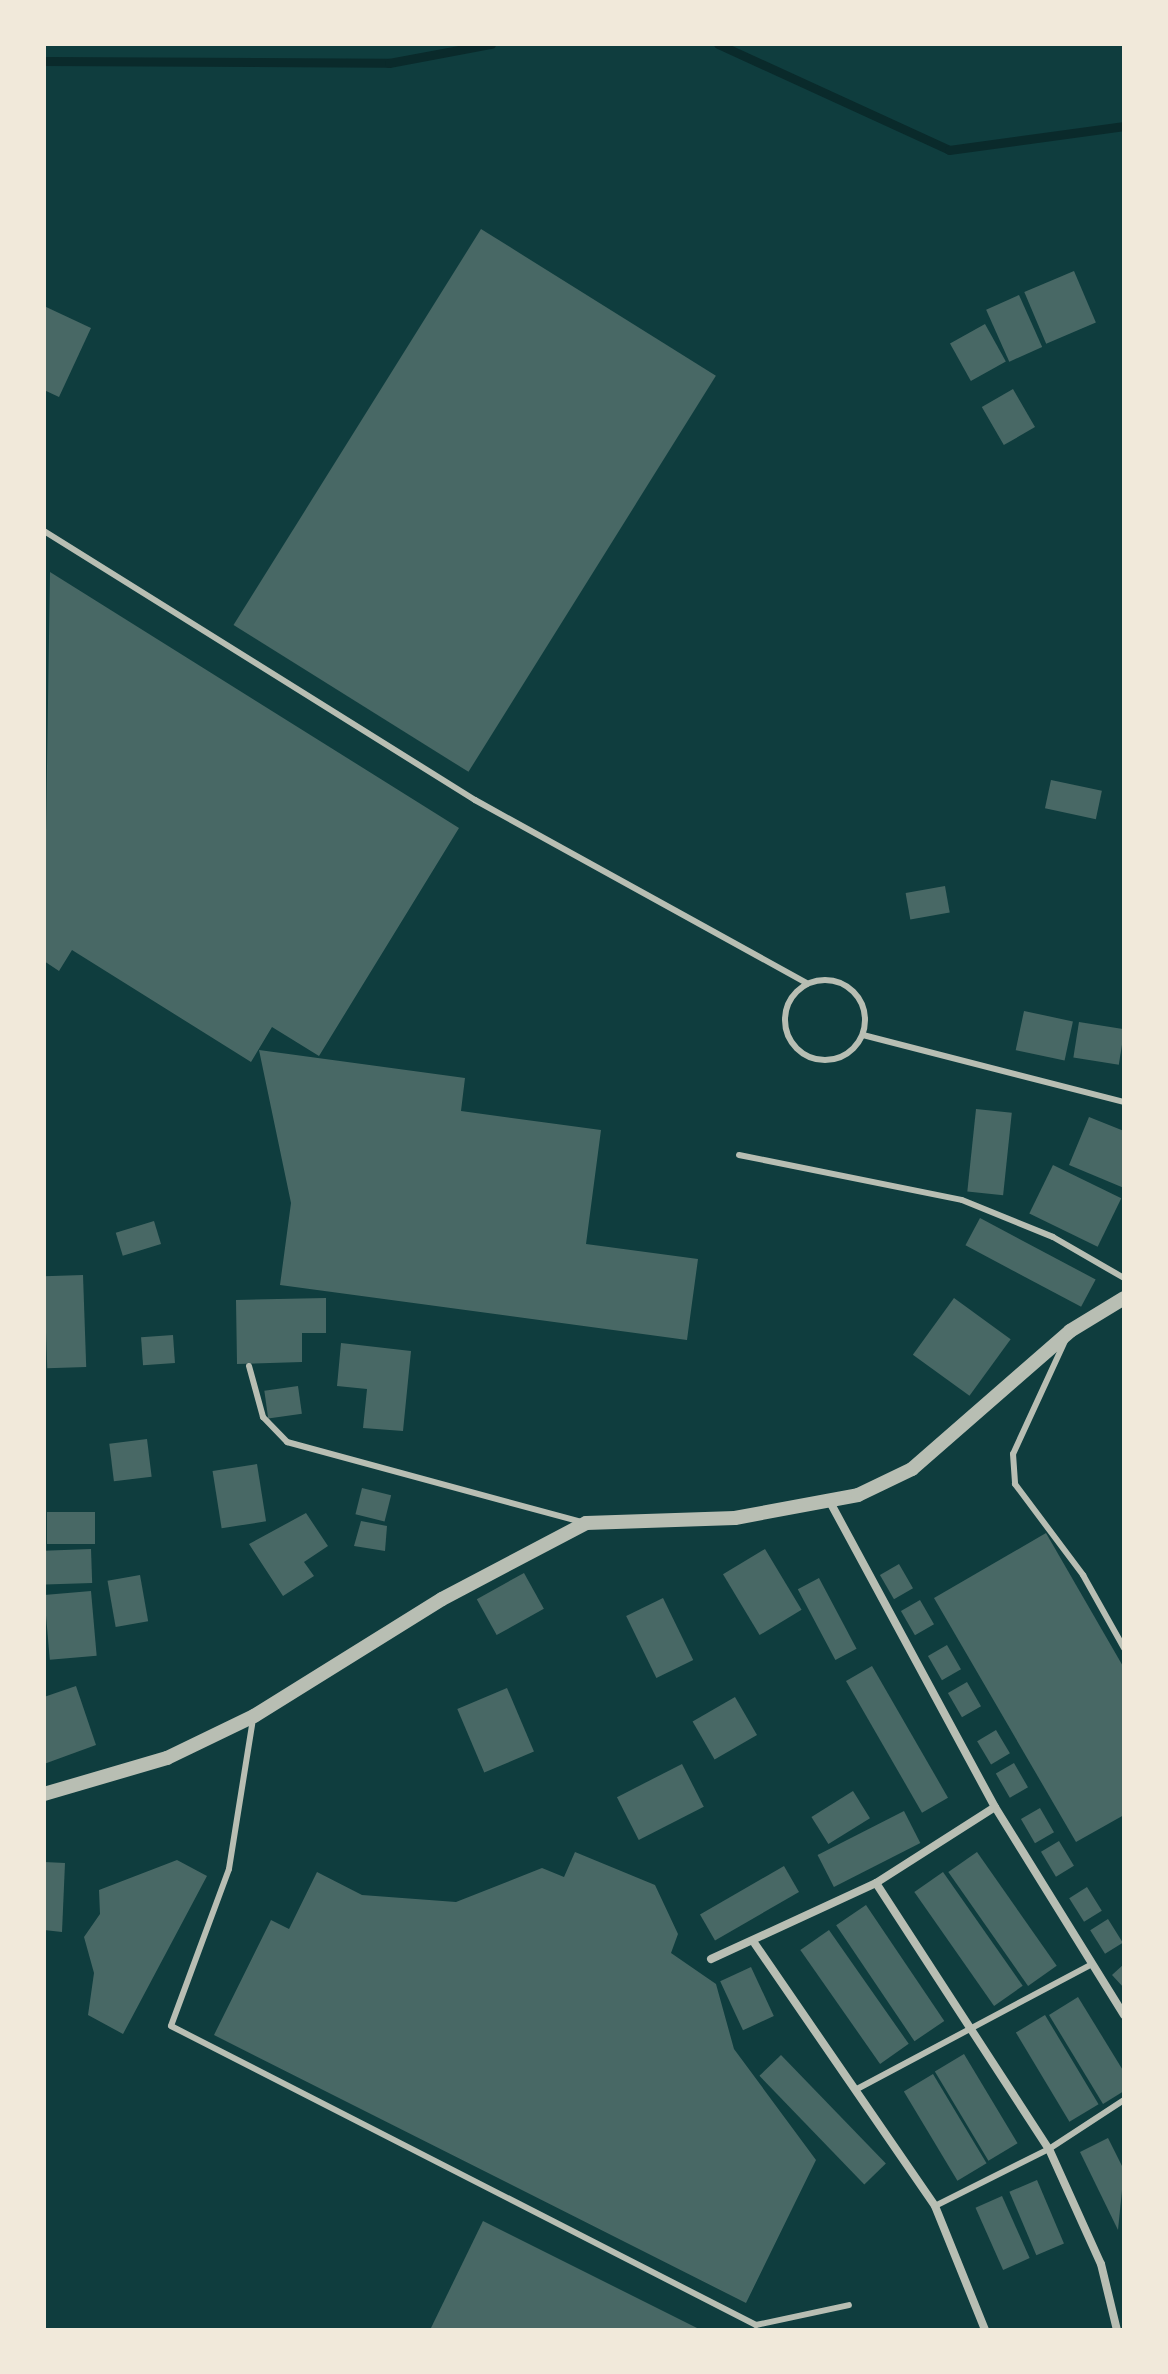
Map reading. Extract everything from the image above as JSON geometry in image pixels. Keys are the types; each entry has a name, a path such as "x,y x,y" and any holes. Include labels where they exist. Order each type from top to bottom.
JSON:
{"street":[{"path":"44,1794 167,1758 254,1716 442,1599 586,1523 735,1518 830,1502 912,1469 1070,1331 1124,1298"},
{"path":"830,1502 995,1807 1090,1965 1124,2015"},
{"path":"711,1959 755,1944 876,1883 995,1807"},
{"path":"876,1883 976,2026 1049,2149 1101,2264 1117,2330"},
{"path":"755,1944 935,2206 985,2330"}],"lane":[{"path":"44,531 475,800 808,984"},
{"path":"823,980 852,991 862,1004 863,1035 855,1048 826,1060 798,1050 785,1022 796,993 808,984 823,980"},
{"path":"863,1035 1124,1102"},
{"path":"739,1155 962,1200 1053,1237 1124,1278"},
{"path":"1070,1331 1013,1454 1015,1484 1083,1575 1124,1648"},
{"path":"249,1366 263,1417 287,1442 586,1523"},
{"path":"254,1716 229,1869 171,2026 756,2325 849,2305"},
{"path":"857,2089 1090,1965"},
{"path":"935,2206 1049,2149 1124,2100"}],"building":[{"path":"481,229 716,376 468,772 234,625"},
{"path":"1074,271 1096,323 1046,344 1024,292"},
{"path":"1019,295 1042,347 1009,362 986,310"},
{"path":"44,306 91,328 59,397 44,390"},
{"path":"985,324 1006,362 971,381 950,343"},
{"path":"1013,389 1035,427 1004,445 982,407"},
{"path":"50,572 459,828 319,1056 272,1027 251,1062 72,950 59,971 44,961"},
{"path":"1051,780 1102,791 1096,819 1045,808"},
{"path":"945,886 950,913 910,920 906,893"},
{"path":"1024,1011 1073,1021 1065,1061 1016,1050"},
{"path":"1079,1022 1124,1029 1119,1065 1073,1058"},
{"path":"259,1050 465,1078 461,1111 601,1130 586,1244 698,1259 687,1340 280,1285 291,1203"},
{"path":"976,1109 1012,1113 1003,1195 967,1192"},
{"path":"1089,1117 1124,1131 1124,1188 1069,1165"},
{"path":"1053,1165 1121,1198 1098,1247 1029,1214"},
{"path":"980,1218 1096,1280 1081,1307 965,1245"},
{"path":"154,1221 161,1244 123,1256 116,1233"},
{"path":"83,1275 86,1367 47,1368 44,1276"},
{"path":"326,1298 326,1333 302,1333 302,1362 237,1364 236,1300"},
{"path":"954,1298 1011,1339 969,1396 913,1355"},
{"path":"173,1335 175,1363 143,1365 141,1337"},
{"path":"341,1343 411,1351 403,1431 363,1428 367,1389 337,1386"},
{"path":"298,1386 302,1414 268,1418 264,1391"},
{"path":"147,1439 152,1477 114,1481 109,1444"},
{"path":"257,1464 266,1521 222,1528 213,1471"},
{"path":"362,1488 391,1495 385,1521 355,1514"},
{"path":"47,1512 95,1512 95,1544 47,1544"},
{"path":"306,1513 328,1546 304,1562 314,1576 283,1596 249,1544"},
{"path":"361,1521 387,1526 385,1551 354,1546"},
{"path":"1046,1533 1124,1668 1124,1815 1076,1842 934,1598"},
{"path":"91,1549 92,1583 45,1585 44,1551"},
{"path":"765,1549 802,1610 760,1635 723,1574"},
{"path":"899,1564 913,1588 894,1599 880,1575"},
{"path":"524,1573 544,1609 497,1635 477,1599"},
{"path":"140,1575 148,1621 116,1627 108,1581"},
{"path":"819,1578 857,1649 835,1660 798,1589"},
{"path":"91,1591 97,1656 50,1660 44,1595"},
{"path":"663,1598 693,1660 656,1678 626,1616"},
{"path":"920,1600 934,1624 915,1635 901,1611"},
{"path":"947,1645 961,1669 942,1680 928,1656"},
{"path":"872,1666 948,1798 922,1813 846,1681"},
{"path":"967,1682 981,1706 962,1717 948,1693"},
{"path":"76,1686 96,1745 44,1764 44,1697"},
{"path":"507,1688 534,1752 484,1773 457,1709"},
{"path":"735,1697 757,1735 715,1760 693,1721"},
{"path":"996,1730 1010,1753 991,1764 977,1741"},
{"path":"1014,1763 1028,1787 1010,1798 996,1774"},
{"path":"682,1764 704,1807 639,1840 617,1797"},
{"path":"853,1791 870,1818 828,1844 811,1817"},
{"path":"1040,1808 1054,1832 1035,1843 1021,1819"},
{"path":"904,1811 920,1843 834,1887 818,1855"},
{"path":"1059,1841 1074,1866 1056,1877 1041,1852"},
{"path":"575,1852 655,1885 678,1934 671,1953 716,1984 734,2049 816,2160 746,2303 214,2035 271,1920 289,1929 317,1872 362,1895 456,1902 542,1868 564,1877"},
{"path":"977,1852 1057,1966 1028,1986 948,1872"},
{"path":"177,1860 207,1876 123,2034 88,2015 94,1973 84,1937 100,1914 99,1890"},
{"path":"44,1862 65,1863 62,1932 44,1930"},
{"path":"784,1866 799,1892 715,1940 700,1914"},
{"path":"943,1872 1023,1986 994,2006 914,1892"},
{"path":"1087,1887 1102,1911 1084,1922 1069,1898"},
{"path":"866,1905 944,2021 914,2041 836,1925"},
{"path":"1108,1919 1123,1943 1105,1954 1090,1930"},
{"path":"829,1930 909,2044 880,2064 800,1950"},
{"path":"1124,1964 1124,1988 1112,1975"},
{"path":"751,1967 774,2016 743,2030 720,1981"},
{"path":"1078,1997 1124,2072 1124,2091 1103,2104 1049,2015"},
{"path":"1045,2015 1099,2104 1069,2122 1016,2033"},
{"path":"964,2054 1018,2143 988,2161 935,2072"},
{"path":"781,2055 886,2164 864,2184 759,2076"},
{"path":"933,2074 987,2163 957,2181 904,2092"},
{"path":"1108,2138 1124,2170 1118,2230 1080,2152"},
{"path":"1037,2180 1064,2244 1036,2255 1009,2192"},
{"path":"1002,2196 1030,2258 1003,2270 976,2208"},
{"path":"483,2221 701,2330 430,2330"}],"waterway":[{"path":"44,61 389,63 491,44"},
{"path":"718,44 949,150 1124,126"}]}
